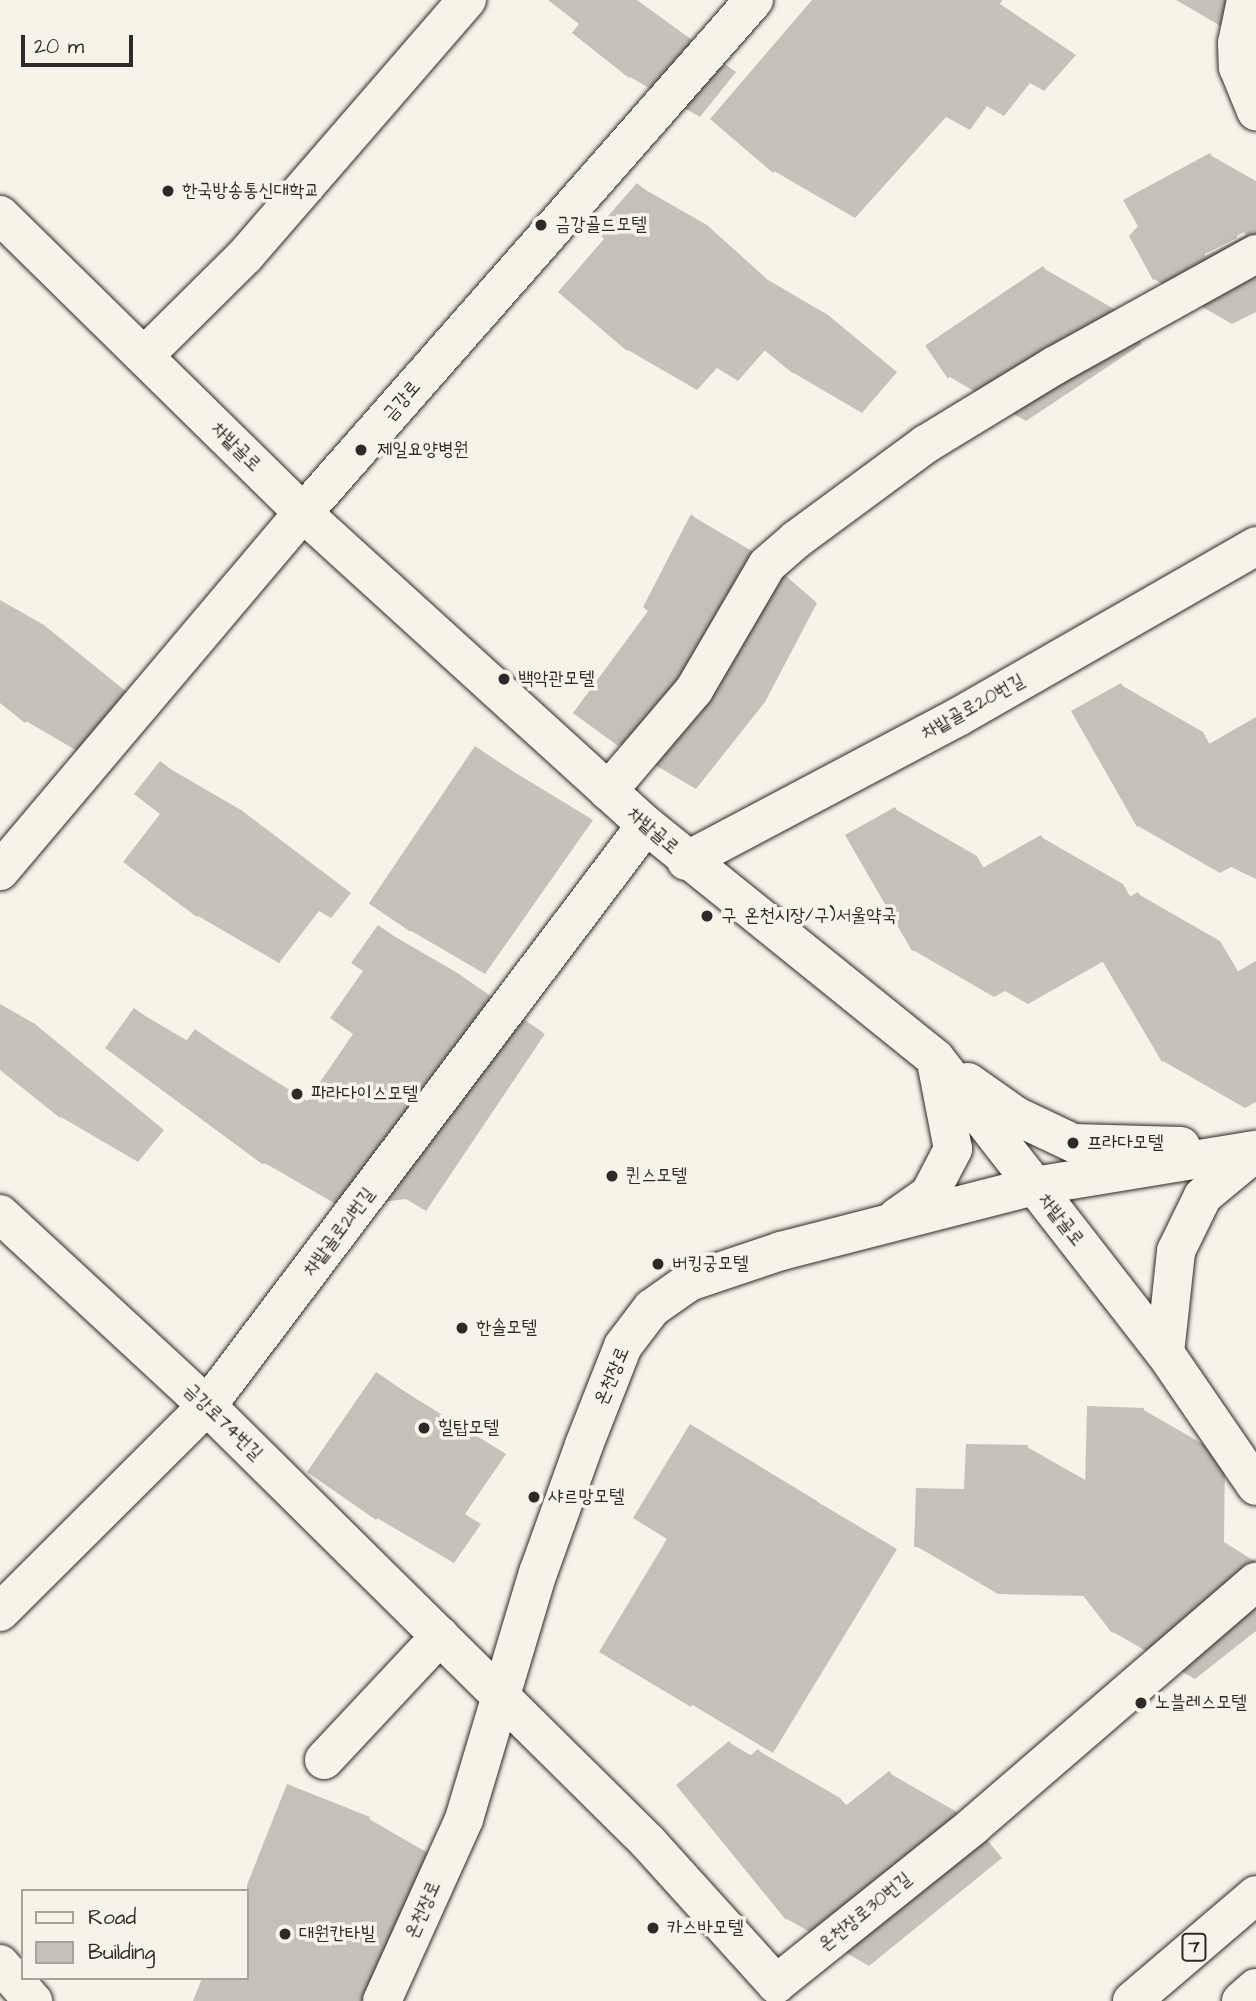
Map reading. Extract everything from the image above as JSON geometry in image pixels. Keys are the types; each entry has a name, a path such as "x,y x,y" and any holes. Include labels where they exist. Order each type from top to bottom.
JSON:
{"street":[{"path":"144,356 245,256 467,0"},
{"name":"금강로","path":"0,871 303,513 754,0"},
{"path":"1246,0 1237,43 1238,67 1256,111"},
{"name":"차밭골로","path":"0,215 303,513 607,791 686,860 935,1058 1165,1353 1256,1486"},
{"path":"607,791 694,690 767,565 797,539 926,444 1054,366 1256,254"},
{"name":"차밭골로20번길","path":"686,860 958,717 1256,546"},
{"name":"차밭골로21번길","path":"0,1612 208,1406 646,825"},
{"path":"935,1058 1016,1116 1073,1143 1256,1150"},
{"path":"890,1223 929,1195 953,1149 935,1058"},
{"path":"1165,1353 1176,1251 1203,1196 1256,1150"},
{"name":"온천장로","path":"382,2001 464,1819 538,1573 589,1432 623,1346 652,1308 689,1282 733,1264 1035,1186 1256,1150"},
{"name":"금강로74번길","path":"0,1214 208,1406 440,1636 500,1700"},
{"name":"온천장로30번길","path":"500,1700 653,1848 774,1992 973,1826 1256,1583"},
{"path":"324,1760 440,1636"},
{"name":"7","path":"1132,2001 1256,1895"},
{"path":"0,1964 33,2001"},
{"path":"1241,2001 1256,1988"}],"building":[{"path":"548,0 628,0 667,31 629,78 572,33 579,24"},
{"path":"812,0 1003,0 962,46 951,34 922,71 907,57 888,85 868,67 773,173 710,119"},
{"path":"1210,153 1240,200 1237,238 1153,280 1129,236 1138,226 1123,200"},
{"path":"637,183 701,237 662,282 695,310 667,342 649,326 627,351 558,292 604,239 595,231"},
{"path":"1043,266 1065,299 948,379 925,345"},
{"path":"758,273 828,330 793,373 723,317"},
{"path":"691,514 741,557 688,657 618,746 573,713 648,611 643,607"},
{"path":"0,606 72,664 25,723 0,703"},
{"path":"1121,683 1155,742 1195,752 1256,717 1256,786 1171,834 1160,815 1137,827 1071,711"},
{"path":"475,746 516,774 410,931 369,904"},
{"path":"160,761 271,845 249,873 238,864 197,917 123,862 160,814 134,794"},
{"path":"895,807 929,866 970,875 1041,835 1071,887 945,958 934,938 912,951 845,835"},
{"path":"1138,892 1178,959 1230,976 1256,961 1256,1034 1196,1069 1185,1050 1162,1062 1081,925"},
{"path":"378,925 469,988 348,1168 329,1155 262,1164 105,1048 134,1008 184,1044 195,1029 233,1056 215,1081 265,1116 281,1092 303,1107 353,1034 330,1018 363,971 351,963"},
{"path":"0,1012 88,1084 60,1118 0,1070"},
{"path":"376,1372 429,1408 389,1468 405,1478 376,1520 307,1472"},
{"path":"1087,1406 1144,1408 1142,1534 1172,1510 1209,1558 1112,1633 1078,1589 1126,1553 914,1547 916,1488 964,1489 966,1444 1028,1445 1027,1488 1085,1490"},
{"path":"690,1424 817,1501 691,1707 599,1652 667,1539 633,1518"},
{"path":"729,1741 745,1760 758,1749 809,1810 816,1805 828,1820 889,1771 921,1811 786,1920 676,1785"},
{"name":"대원칸타빌","path":"287,1784 370,1817 297,2001 247,2001 247,1885"}],"place":[{"name":"한국방송통신대학교","path":"168,191"},
{"name":"금강골드모텔","path":"541,225"},
{"name":"제일요양병원","path":"361,450"},
{"name":"백악관모텔","path":"504,679"},
{"name":"구 온천시장/구)서울약국","path":"707,916"},
{"name":"파라다이스모텔","path":"297,1094"},
{"name":"프라다모텔","path":"1073,1143"},
{"name":"퀸스모텔","path":"612,1176"},
{"name":"버킹궁모텔","path":"658,1264"},
{"name":"한솔모텔","path":"462,1328"},
{"name":"힐탑모텔","path":"424,1428"},
{"name":"샤르망모텔","path":"534,1497"},
{"name":"노블레스모텔","path":"1141,1703"},
{"name":"카스바모텔","path":"653,1928"},
{"name":"대원칸타빌","path":"285,1934"}]}
